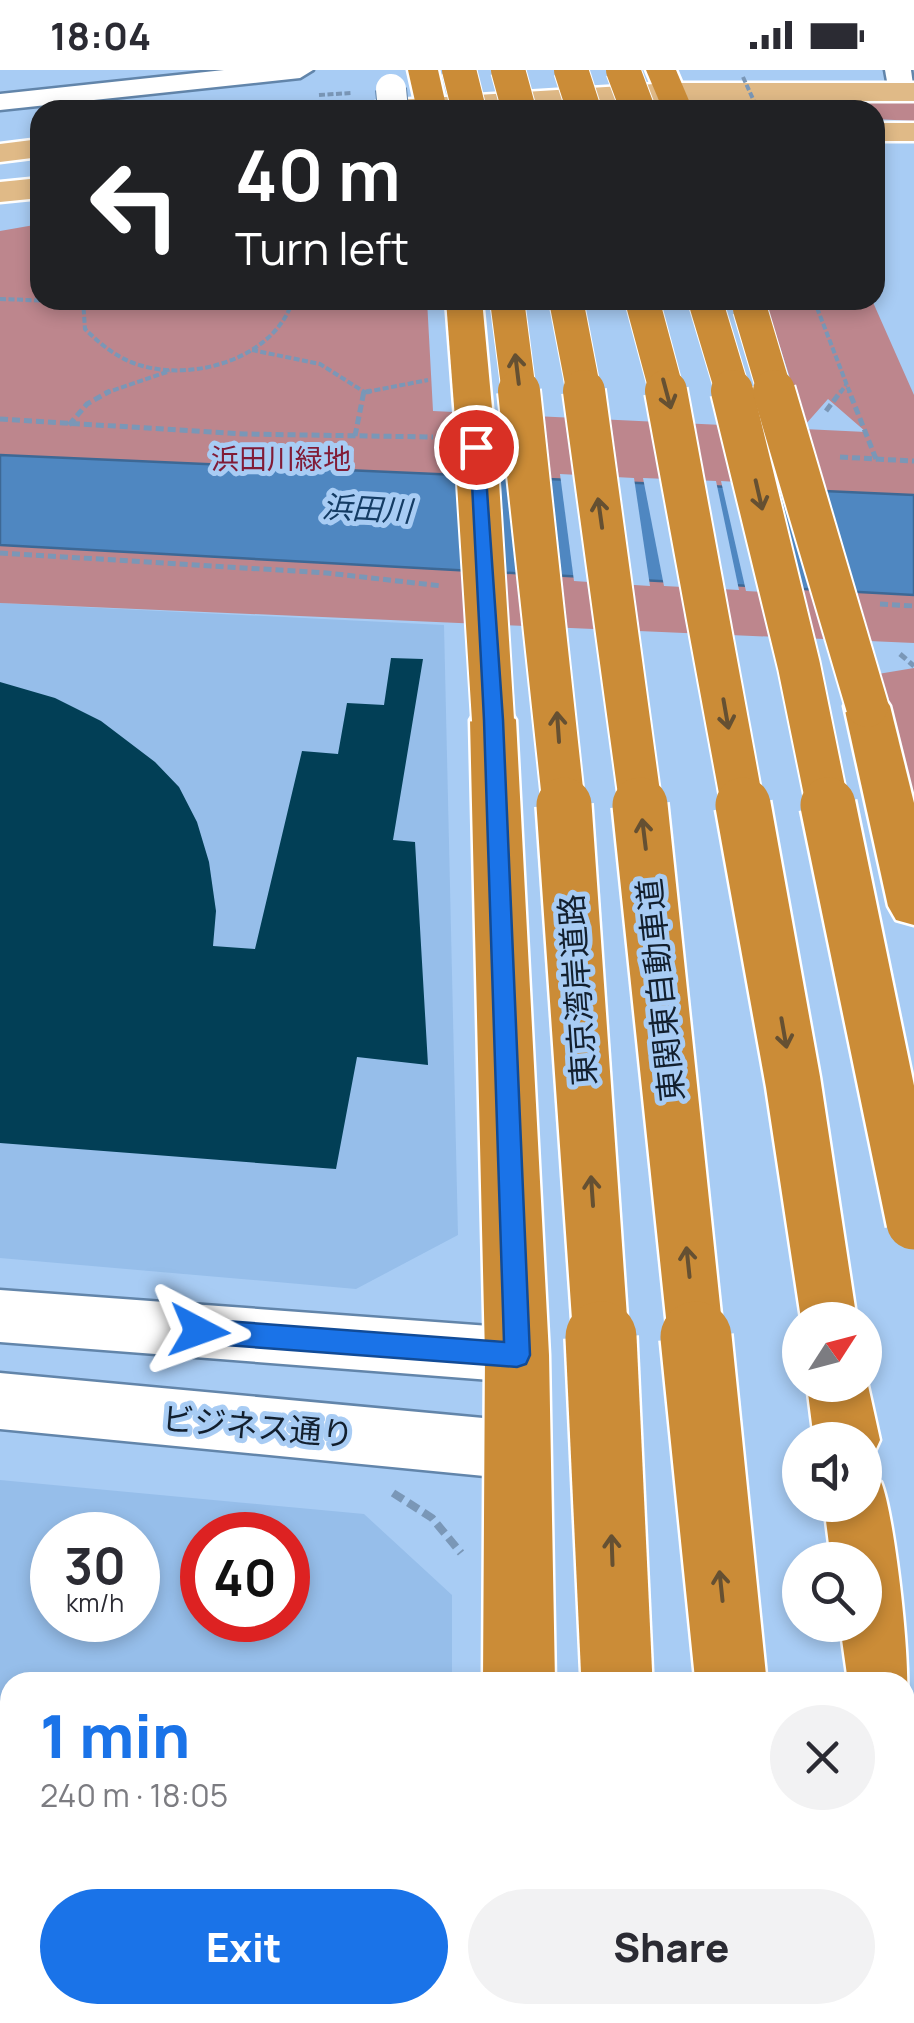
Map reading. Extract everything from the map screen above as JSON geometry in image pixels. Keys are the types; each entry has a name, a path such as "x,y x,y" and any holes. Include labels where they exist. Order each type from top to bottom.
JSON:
{"highway":[{"path":"423,70 430,100"},
{"path":"459,70 466,100"},
{"path":"508,70 516,100"},
{"path":"571,70 581,100"},
{"path":"622,70 634,100"},
{"path":"465,310 493,720 517,1355 519,1672"},
{"name":"東京湾岸道路","path":"509,310 553,663 605,1364 617,1672"},
{"name":"東関東自動車道","path":"568,310 581,372 645,840 731,1672"},
{"path":"645,310 672,414 793,1082 826,1302"},
{"path":"735,310 746,442 795,647 914,1222"},
{"path":"736,310 867,706 914,906"},
{"path":"860,1522 882,1672"}],"main road":[{"path":"536,100 670,91 904,85"},
{"path":"885,132 914,132"},
{"path":"0,154 30,150"},
{"path":"0,192 30,189"}],"street":[{"path":"0,102 173,76 300,70"},
{"path":"0,1316 517,1355"},
{"name":"ビジネス通り","path":"0,1402 516,1450"}],"path":[{"path":"743,77 753,100"},
{"path":"312,96 355,100"},
{"path":"0,299 30,300"},
{"path":"83,310 84,329 102,347 118,357 156,369 214,364 251,350 291,310"},
{"path":"251,350 320,364 366,392 440,377"},
{"path":"68,425 77,408 173,369"},
{"path":"825,412 847,384"},
{"path":"355,436 366,392"},
{"path":"876,459 914,462"},
{"path":"388,1490 420,1506 449,1534 462,1555"}],"shaded area":[{"path":"0,603 444,625 458,1235 356,1289 0,1258"},
{"path":"0,1480 364,1514 452,1595 452,1672 0,1672"}],"green space":[{"path":"885,102 914,102 914,121 885,120"},
{"name":"浜田川緑地","path":"30,226 30,310 428,310 433,411 866,432 828,399 805,425 768,310 876,310 914,395 914,643 0,603 0,231"},
{"path":"914,668 914,809 878,674"}],"water":[{"name":"浜田川","path":"0,455 914,495 914,595 0,545"}],"pier":[{"path":"560,474 634,478 650,586 574,581"},
{"path":"643,478 716,481 739,590 664,586"},
{"path":"721,481 773,484 802,594 746,591"}],"building":[{"path":"391,658 423,659 393,840 415,842 428,1065 357,1057 336,1169 0,1143 0,682 55,698 101,721 155,762 179,787 197,822 209,862 216,911 213,946 255,949 302,751 338,754 347,703 384,705"}],"route":[{"path":"199,1331 517,1355 493,720 476,447"}]}
